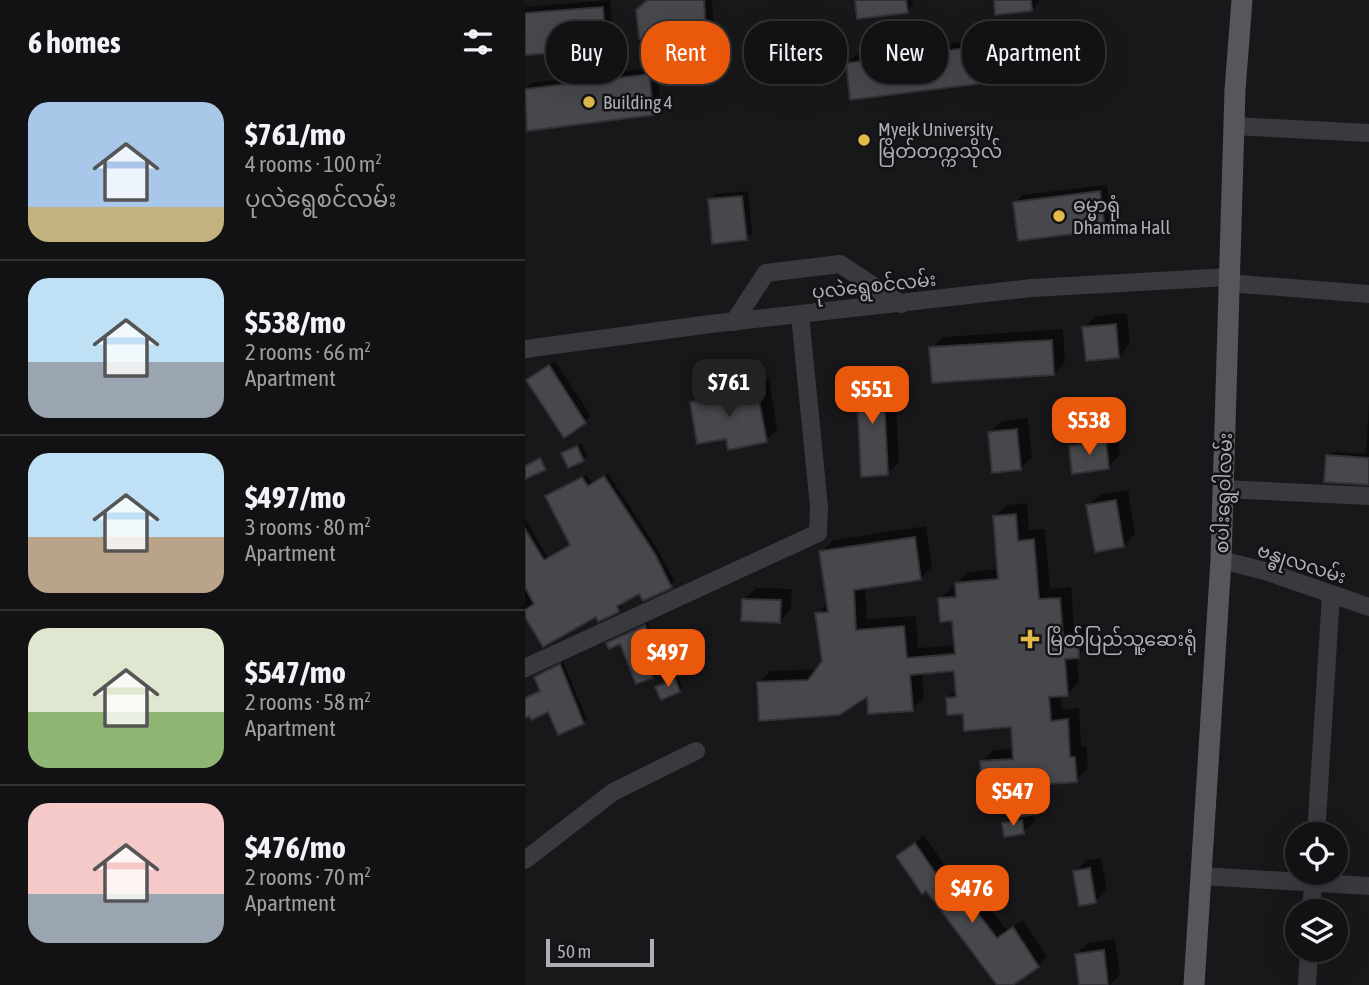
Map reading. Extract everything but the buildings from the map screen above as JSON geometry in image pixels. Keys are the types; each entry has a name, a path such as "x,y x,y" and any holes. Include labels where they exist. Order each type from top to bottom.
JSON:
{"main road":[{"name":"စပါးရွေဝါလမ်း","path":"1195,985 1221,560 1234,126 1242,0"}],"street":[{"path":"1234,126 1369,133"},
{"path":"734,322 766,273 839,264 901,304"},
{"name":"ပုလဲရွေစင်လမ်း","path":"525,349 734,322 1086,284 1229,280 1369,294"},
{"path":"525,668 818,533 819,507 800,315"},
{"path":"1223,489 1369,496"},
{"name":"ဗန္ဓုလလမ်း","path":"1221,560 1265,571 1369,607"},
{"path":"1317,822 1331,594"},
{"path":"525,860 613,792 696,751"},
{"path":"1201,876 1285,878"},
{"path":"1348,883 1369,886"},
{"path":"1307,985 1308,962"}],"place":[{"name":"Building 4","path":"589,102"},
{"name":"Myeik University မြိတ်တက္ကသိုလ်","path":"864,140"},
{"name":"ဓမ္မာရုံ Dhamma Hall","path":"1059,216"},
{"name":"မြိတ်ပြည်သူ့ဆေးရုံ","path":"1030,639"}]}
